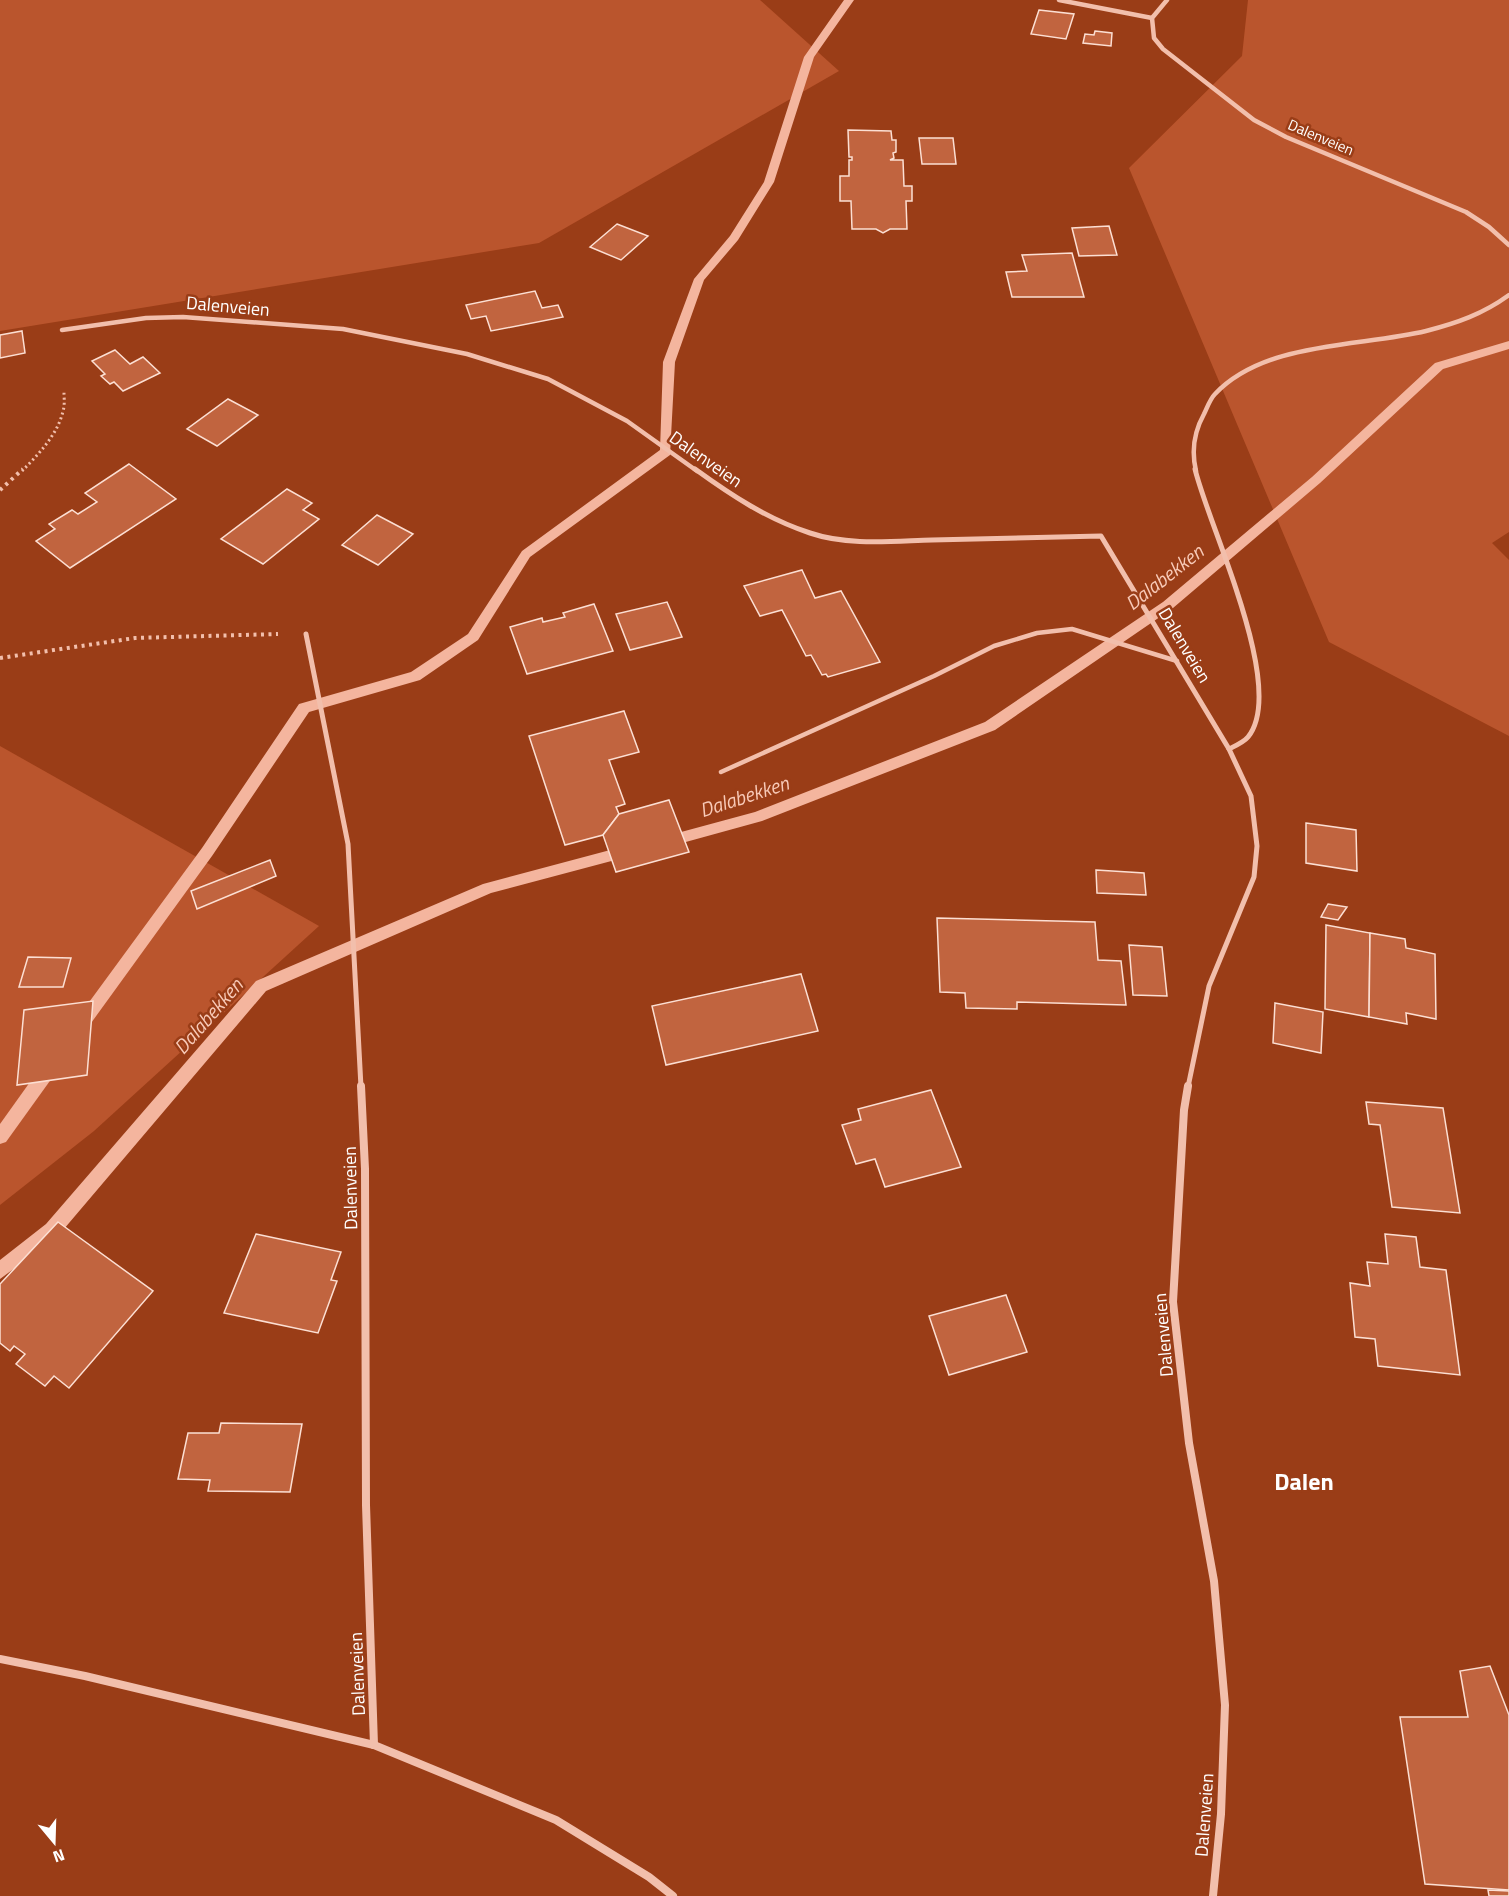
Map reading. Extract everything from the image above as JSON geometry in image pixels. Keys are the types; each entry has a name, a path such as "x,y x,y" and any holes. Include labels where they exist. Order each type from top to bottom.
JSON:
{"street":[{"path":"1059,0 1152,18 1167,0"},
{"name":"Dalenveien","path":"1152,18 1154,38 1163,49 1254,120 1295,142 1466,213 1489,227 1509,245"},
{"path":"1229,749 1249,737 1258,718 1259,691 1245,614 1192,456 1199,423 1208,400 1233,376 1260,364 1298,352 1418,333 1453,325 1490,309 1509,295"},
{"name":"Dalenveien","path":"62,330 146,318 183,317 344,329 467,354 511,366 548,380 627,422 741,502 776,520 812,534 842,539 881,541 1101,536 1229,749 1251,796 1256,856 1254,877 1209,986 1192,1061 1184,1110 1173,1302 1189,1443 1214,1581 1226,1706 1221,1814 1213,1896"},
{"name":"Dalenveien","path":"306,634 348,844 365,1169 366,1505 374,1745"},
{"name":"Dalenveien","path":"0,1659 85,1676 374,1745 556,1820 649,1877 673,1896"}],"lane":[{"path":"721,772 924,681 994,646 1037,633 1072,629 1177,661"}],"path":[{"path":"0,490 42,447 58,426 63,411 63,392"},
{"path":"0,658 135,638 306,634"}],"shaded area":[{"path":"0,0 760,0 839,71 539,243 0,331"},
{"path":"1248,0 1509,0 1509,532 1492,543 1509,560 1509,736 1329,642 1129,168 1242,56"},
{"path":"0,746 319,926 94,1131 0,1205"}],"building":[{"path":"1039,10 1074,14 1066,39 1031,34"},
{"path":"1095,31 1112,33 1111,46 1083,43 1085,34 1094,35"},
{"path":"848,130 891,131 892,140 896,140 896,152 893,153 894,158 890,160 903,160 904,186 912,186 912,201 906,201 907,229 890,229 883,233 876,229 852,229 851,201 840,201 840,176 849,176 849,160 852,160 852,157 849,157"},
{"path":"919,138 953,138 956,164 922,164"},
{"path":"617,224 648,236 621,260 590,247"},
{"path":"1109,226 1117,255 1079,256 1072,228"},
{"path":"1072,253 1084,297 1012,297 1006,272 1027,271 1022,255"},
{"path":"535,291 542,308 558,305 563,317 491,331 486,316 471,319 466,305"},
{"path":"22,331 25,353 0,358 0,335"},
{"path":"115,350 130,364 143,357 160,373 123,391 114,382 110,384 101,376 105,374 92,361"},
{"path":"228,399 258,415 217,446 187,429"},
{"path":"129,464 176,499 70,568 36,541 55,529 49,524 72,510 78,514 97,502 85,493"},
{"path":"287,489 312,503 303,510 319,519 263,564 221,539"},
{"path":"377,515 413,534 378,565 342,545"},
{"path":"802,570 815,598 841,591 880,662 828,677 826,674 822,675 811,655 806,656 782,610 760,616 744,586"},
{"path":"667,602 682,637 630,650 616,614"},
{"path":"594,604 613,651 527,674 510,627 542,618 543,622 565,617 563,613"},
{"path":"624,711 639,752 609,760 625,804 616,807 619,814 603,835 565,845 529,736"},
{"path":"669,800 689,852 616,872 603,835 619,814"},
{"path":"1306,823 1356,830 1357,871 1306,863"},
{"path":"270,860 276,876 197,909 191,891"},
{"path":"1096,870 1144,873 1146,895 1097,893"},
{"path":"1328,904 1347,907 1338,920 1321,917"},
{"path":"937,918 1095,922 1098,960 1121,961 1126,1005 1017,1002 1017,1009 966,1008 965,993 940,992"},
{"path":"1326,925 1370,933 1369,1017 1325,1009"},
{"path":"1370,933 1405,939 1406,948 1435,954 1436,1019 1406,1013 1407,1024 1369,1017"},
{"path":"1129,945 1162,947 1167,996 1133,995"},
{"path":"28,957 71,958 63,987 19,987"},
{"path":"801,974 818,1031 666,1065 652,1006"},
{"path":"93,1001 87,1075 17,1085 24,1010"},
{"path":"1275,1003 1323,1012 1321,1053 1273,1043"},
{"path":"931,1090 961,1167 885,1187 875,1159 856,1164 842,1125 861,1120 858,1109"},
{"path":"1366,1102 1443,1108 1460,1213 1392,1207 1380,1125 1369,1124"},
{"path":"58,1222 153,1291 69,1388 54,1376 45,1386 16,1364 25,1354 14,1346 10,1351 0,1343 0,1284"},
{"path":"256,1234 341,1252 331,1280 337,1281 318,1333 224,1313"},
{"path":"1385,1234 1416,1237 1420,1267 1446,1270 1460,1375 1378,1366 1375,1339 1355,1337 1350,1283 1370,1286 1367,1262 1388,1264"},
{"path":"1006,1295 1027,1352 949,1375 929,1316"},
{"path":"221,1423 302,1424 290,1492 208,1491 210,1480 178,1479 188,1433 219,1433"},
{"path":"1490,1666 1509,1715 1509,1890 1425,1884 1400,1717 1468,1717 1460,1671"},
{"path":"1488,1890 1509,1891 1509,1896 1489,1896"}],"waterway":[{"path":"81,1025 207,852 304,708 415,676 473,637 526,554 666,452 669,362 699,279 734,238 769,182 809,57 849,0"},
{"name":"Dalabekken","path":"664,842 757,817 990,726 1168,605 1316,480 1439,366 1509,345"},
{"name":"Dalabekken","path":"0,1271 52,1230 261,986 488,888 629,851"},
{"path":"0,1137 51,1066"}],"district":[{"name":"Dalen","path":"1304,1481"}]}
